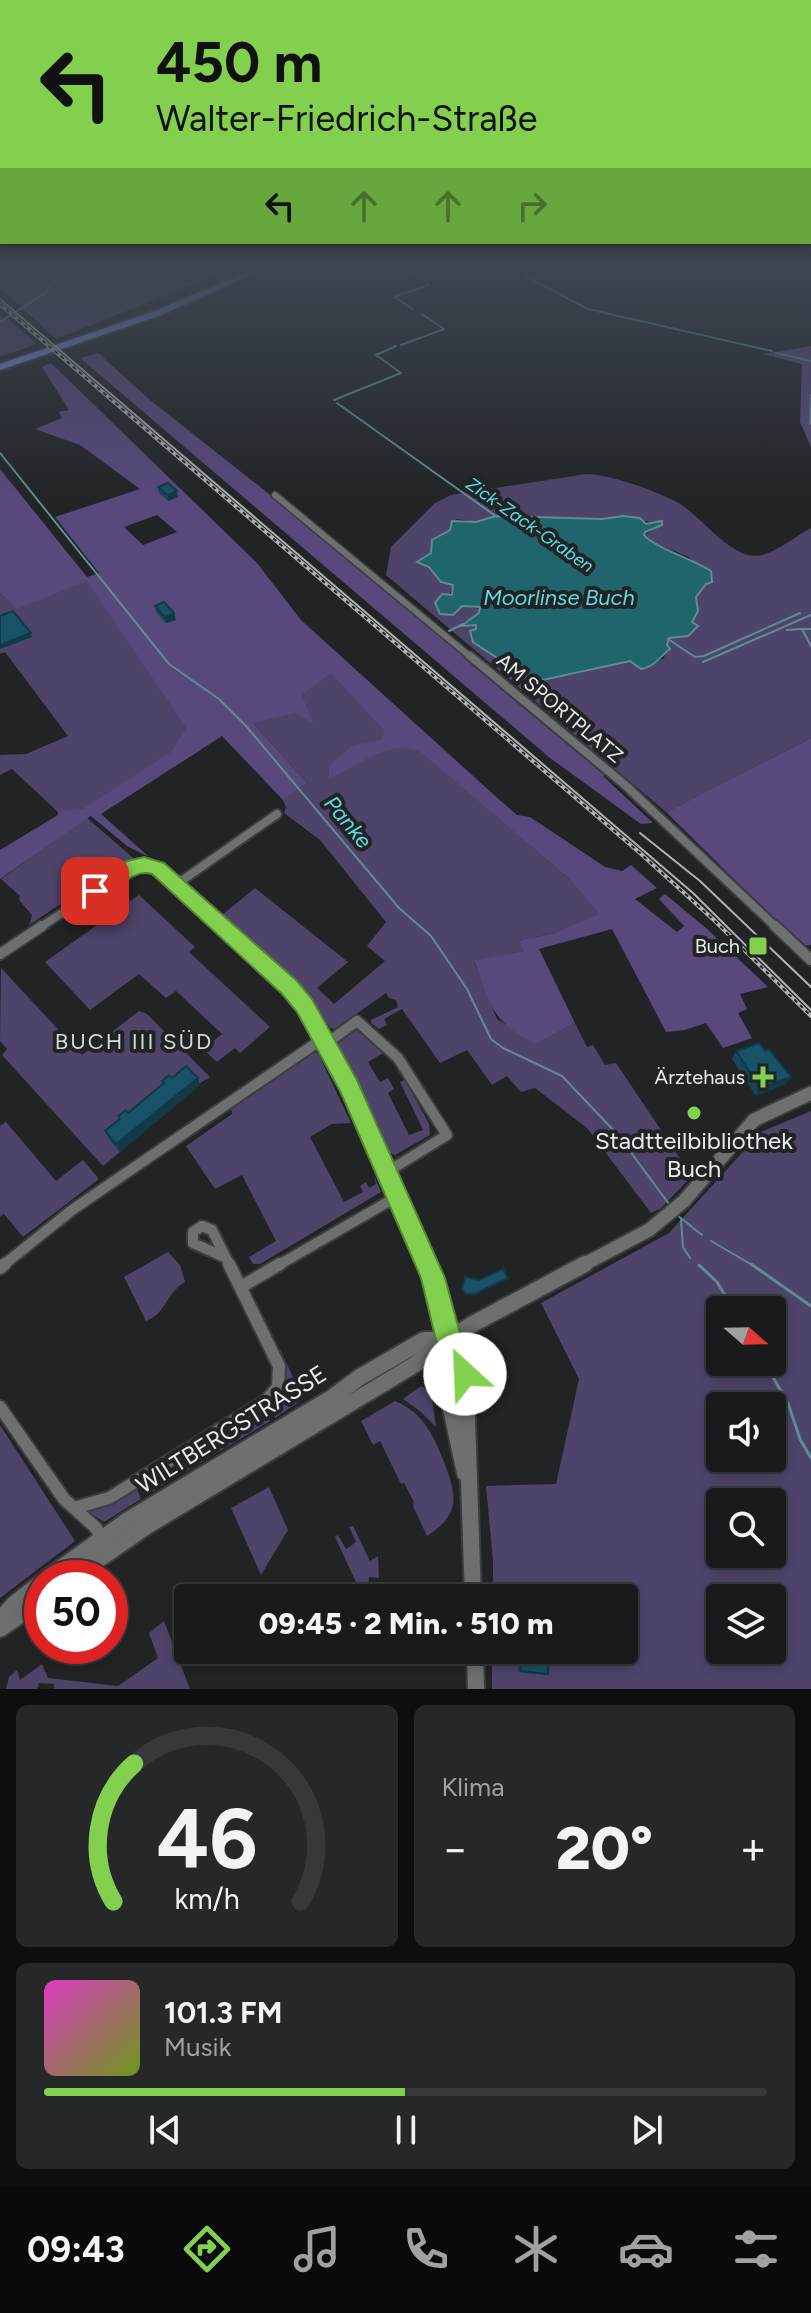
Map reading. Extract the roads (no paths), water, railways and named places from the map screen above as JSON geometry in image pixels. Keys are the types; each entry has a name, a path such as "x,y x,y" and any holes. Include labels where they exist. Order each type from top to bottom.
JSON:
{"highway":[{"path":"0,364 43,349"},
{"path":"0,364 47,349"}],"main road":[{"name":"WILTBERGSTRASSE","path":"79,1560 414,1365 523,1295 649,1230 684,1201 754,1120 789,1101 811,1095"},
{"path":"449,1340 444,1376 455,1438 469,1483 473,1584"},
{"name":"WILTBERGSTRASSE","path":"90,1560 104,1546"},
{"path":"0,1620 24,1596"},
{"path":"0,1629 24,1612"},
{"path":"475,1664 476,1689"}],"street":[{"name":"AM SPORTPLATZ","path":"275,495 624,784 811,960"},
{"path":"177,884 277,814"},
{"path":"0,954 133,867 154,866 177,884 289,988 325,1040 433,1278 449,1340"},
{"path":"0,1268 72,1210 315,1044 334,1038 357,1021 384,1040 398,1055 447,1135 387,1172"},
{"path":"241,1287 398,1196"},
{"path":"74,1508 109,1498 273,1396 280,1376 279,1366 224,1257"},
{"path":"0,1407 64,1499 96,1528 104,1546"}],"water":[{"name":"Moorlinse Buch","path":"496,516 602,519 623,516 640,518 646,524 662,521 662,525 644,535 655,544 711,571 712,582 706,584 696,597 698,611 692,622 698,626 688,636 669,638 667,645 670,649 646,668 641,669 630,661 538,681 526,677 473,642 470,631 476,629 476,625 461,626 479,613 480,607 462,606 453,615 440,614 435,603 442,594 452,595 453,585 441,582 429,567 417,562 431,553 432,540 450,530 452,521 476,522"}],"waterway":[{"name":"Zick-Zack-Graben","path":"334,400 401,373 376,355 390,349"},
{"path":"762,349 772,351"},
{"path":"776,353 811,361"},
{"path":"810,424 811,395"},
{"name":"Zick-Zack-Graben","path":"337,403 497,517"},
{"name":"Panke","path":"0,453 169,664 219,699 246,726 399,908 431,936 467,989 491,1039 503,1048 562,1076 618,1135 669,1204"},
{"name":"Zick-Zack-Graben","path":"668,639 695,657 704,656 800,613"},
{"path":"703,662 811,615"},
{"path":"449,631 463,624"},
{"path":"787,630 801,629"},
{"path":"811,629 802,629 811,646"},
{"name":"Panke","path":"677,1215 702,1235"},
{"path":"681,1220 683,1247 690,1258"},
{"name":"Panke","path":"711,1241 753,1266"},
{"path":"699,1265 717,1282 726,1296"},
{"name":"Panke","path":"753,1266 811,1306"},
{"path":"772,1376 788,1403 800,1439 811,1458"}],"tram line":[{"path":"58,349 693,893 811,1010"},
{"path":"640,833 700,881 811,987"}],"railway":[{"path":"52,349 640,853 715,921 811,1016"}],"place":[{"name":"Buch","path":"758,946"},
{"name":"Ärztehaus","path":"763,1077"},
{"name":"Stadtteilbibliothek Buch","path":"694,1113"}],"district":[{"name":"BUCH III SÜD","path":"134,1041"}]}
